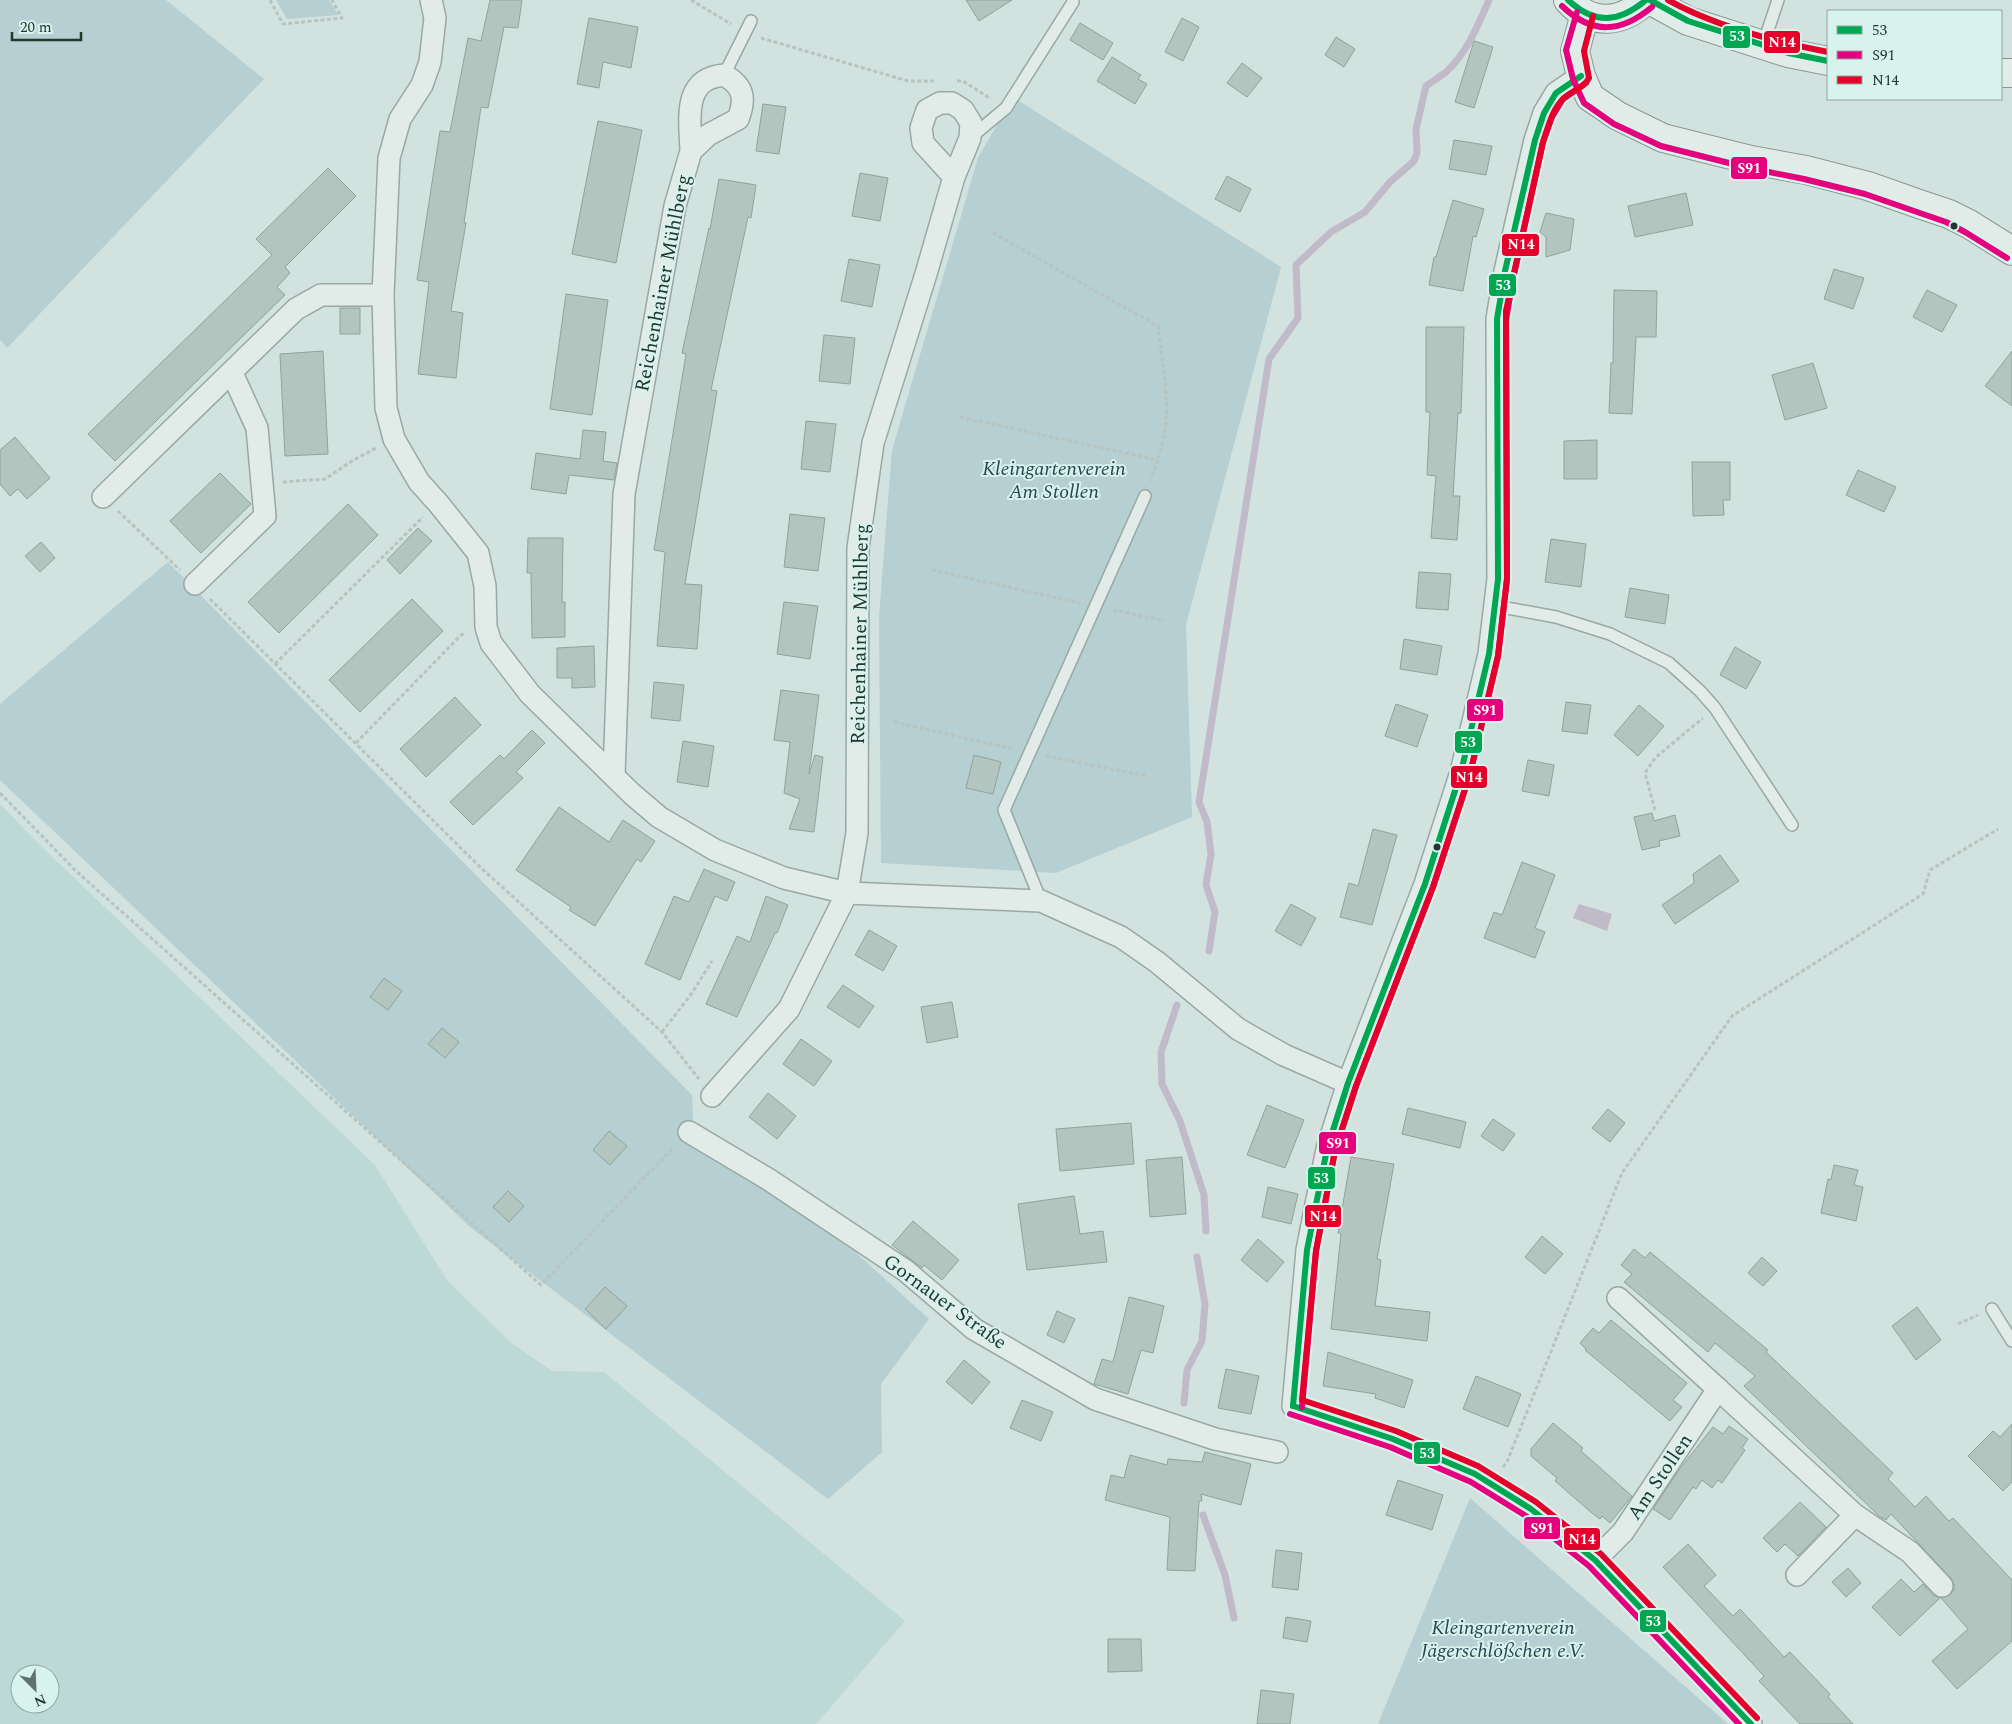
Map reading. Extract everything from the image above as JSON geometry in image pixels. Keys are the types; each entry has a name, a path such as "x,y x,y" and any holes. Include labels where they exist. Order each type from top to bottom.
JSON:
{"main road":[{"path":"1646,0 1636,10 1620,17 1604,19 1576,7 1576,50 1581,76 1590,97 1618,116 1663,138 1868,186 1949,214 1969,224 2012,252"},
{"path":"1650,0 1688,21 1763,45 1827,61"}],"street":[{"path":"431,0 435,18 430,62 422,85 400,119 389,158 382,295 386,408 394,439 418,482 438,503 478,553 485,586 486,627 491,643 530,694 632,794 659,817 715,850 784,878 847,894 1041,901 1121,937 1157,962 1238,1029 1284,1054 1348,1083"},
{"name":"Reichenhainer Mühlberg","path":"614,775 624,494 675,206 690,151 690,115 693,95 696,88 704,81 714,76 724,75 739,85 743,96 743,109 738,119 708,135 690,151"},
{"path":"1581,76 1556,93 1544,113 1511,243 1498,310 1496,606 1489,654 1470,737 1455,791 1425,884 1348,1083 1327,1149 1308,1250 1293,1406 1393,1439 1475,1474 1532,1508 1595,1560 1751,1724"},
{"path":"954,177 923,143 921,128 927,110 940,103 952,103 963,110 971,124 970,138"},
{"name":"Reichenhainer Mühlberg","path":"712,1096 789,1009 847,894 857,832 858,548 873,443 954,177 970,138"},
{"path":"103,497 296,309 321,295 382,295"},
{"path":"195,584 265,516 257,428 232,373"},
{"name":"Gornauer Straße","path":"689,1132 768,1179 906,1271 974,1329 1095,1400 1215,1438 1276,1452"},
{"path":"1618,1298 1855,1515 1910,1552 1942,1586"},
{"name":"Am Stollen","path":"1595,1560 1623,1532 1718,1389"},
{"path":"1797,1575 1855,1515"}],"lane":[{"path":"1763,45 1778,0"},
{"path":"970,138 1006,108 1073,2"},
{"path":"724,75 751,21"},
{"path":"1041,901 1004,810 1145,496"},
{"path":"1496,606 1556,617 1610,634 1669,663 1700,691 1715,708 1792,825"},
{"path":"1992,1309 2012,1341"}],"path":[{"path":"270,0 283,24 342,18 332,0"},
{"path":"691,0 745,33 908,81 936,81"},
{"path":"954,81 963,81 1006,108"},
{"path":"993,233 1158,326 1165,388 1166,427 1158,460 1145,496"},
{"path":"960,417 1158,460"},
{"path":"263,483 325,479 352,460"},
{"path":"103,497 195,584 479,866 662,1032 712,1096"},
{"path":"275,664 438,503"},
{"path":"932,570 1164,621"},
{"path":"356,743 461,635 486,627"},
{"path":"1655,810 1645,773 1655,758 1715,708"},
{"path":"894,722 1148,776"},
{"path":"0,793 76,871 541,1285 689,1132"},
{"path":"1491,1484 1507,1462 1622,1173 1732,1016 1922,894 1930,870 1998,829"},
{"path":"662,1032 692,993 712,961"}],"shaded area":[{"path":"0,804 45,850 375,1165 447,1280 510,1342 552,1371 604,1372 905,1621 816,1724 0,1724"},
{"path":"1579,904 1612,914 1607,931 1573,918"}],"green space":[{"path":"0,0 166,0 264,79 7,348 0,339"},
{"path":"276,0 329,0 338,15 287,19"},
{"name":"Kleingartenverein Am Stollen","path":"1013,97 1281,267 1186,625 1192,817 1056,873 881,863 879,616 892,450 978,158"},
{"path":"168,562 692,1095 693,1122 762,1180 854,1251 929,1319 881,1384 882,1452 828,1499 470,1227 0,780 0,704"},
{"name":"Kleingartenverein Jägerschlößchen e.V.","path":"1470,1498 1728,1724 1378,1724"}],"building":[{"path":"490,0 522,0 518,28 504,27 488,108 481,107 464,223 466,223 451,311 463,313 456,378 418,374 429,282 417,280 440,131 450,132 468,38 481,41"},
{"path":"966,0 1012,0 979,21"},
{"path":"589,18 638,27 631,68 603,62 599,88 577,84"},
{"path":"1182,18 1199,27 1183,61 1165,52"},
{"path":"1080,23 1113,43 1103,60 1070,40"},
{"path":"1336,37 1355,49 1344,67 1325,55"},
{"path":"1474,41 1493,47 1474,108 1455,102"},
{"path":"1112,57 1141,75 1138,79 1147,84 1135,104 1097,81"},
{"path":"1242,63 1262,78 1247,97 1227,83"},
{"path":"763,104 786,107 779,154 756,151"},
{"path":"598,121 642,130 616,263 572,254"},
{"path":"1454,140 1492,146 1486,175 1449,169"},
{"path":"328,168 356,196 285,267 290,273 277,287 285,295 115,461 88,434 272,255 256,239"},
{"path":"860,173 888,178 880,221 852,216"},
{"path":"1227,176 1251,189 1240,212 1215,199"},
{"path":"719,179 756,185 751,218 748,217 711,390 717,391 685,584 702,585 697,649 657,646 665,552 654,550 686,354 682,353 710,229"},
{"path":"1686,193 1693,225 1635,237 1628,206"},
{"path":"1453,200 1484,209 1476,237 1473,236 1463,291 1429,285 1434,257 1436,257"},
{"path":"1546,213 1574,219 1570,250 1546,257 1546,237 1540,232"},
{"path":"849,259 880,265 872,307 841,301"},
{"path":"1834,269 1864,278 1853,309 1824,299"},
{"path":"1614,290 1657,291 1656,337 1636,337 1632,414 1609,413 1611,363 1613,363"},
{"path":"1927,290 1957,305 1942,332 1913,317"},
{"path":"566,294 608,300 592,415 550,409"},
{"path":"340,308 360,308 360,334 340,334"},
{"path":"1426,327 1464,327 1461,413 1458,413 1453,496 1460,496 1457,540 1431,538 1436,476 1427,475 1430,412 1426,412"},
{"path":"824,335 855,338 850,384 819,381"},
{"path":"323,351 328,454 285,456 280,354"},
{"path":"2012,351 2012,406 1985,386"},
{"path":"1813,363 1827,408 1785,420 1772,375"},
{"path":"806,421 836,424 830,472 801,469"},
{"path":"583,430 606,432 603,461 617,463 614,480 569,475 566,494 531,489 536,453 580,459"},
{"path":"15,437 50,478 27,499 18,489 10,496 0,484 0,450"},
{"path":"1597,440 1597,479 1564,479 1564,441"},
{"path":"1692,462 1730,462 1730,500 1723,500 1724,515 1693,516"},
{"path":"1858,470 1896,487 1884,512 1846,495"},
{"path":"220,473 251,504 201,553 170,521"},
{"path":"348,504 378,535 279,633 248,602"},
{"path":"790,514 825,518 818,571 784,567"},
{"path":"418,528 432,541 400,574 387,560"},
{"path":"528,538 563,538 562,602 565,602 565,637 532,638 531,573 527,573"},
{"path":"1551,539 1586,544 1581,587 1545,582"},
{"path":"41,542 55,558 40,572 25,556"},
{"path":"1419,572 1451,574 1448,610 1416,608"},
{"path":"1630,588 1669,595 1665,624 1625,617"},
{"path":"412,599 443,631 360,712 329,680"},
{"path":"784,602 818,606 810,659 777,654"},
{"path":"1404,639 1442,646 1437,675 1400,669"},
{"path":"594,646 595,687 572,688 572,678 557,678 557,648"},
{"path":"1735,647 1761,662 1746,689 1720,675"},
{"path":"654,682 684,685 680,721 651,718"},
{"path":"781,690 819,695 809,774 815,755 823,757 814,832 789,829 800,799 784,793 790,742 774,740"},
{"path":"455,697 481,725 426,777 400,749"},
{"path":"1566,702 1591,705 1587,734 1562,731"},
{"path":"1396,704 1428,715 1417,747 1385,736"},
{"path":"1639,705 1664,726 1638,756 1614,735"},
{"path":"532,730 545,743 516,772 523,778 473,825 450,802 500,755 504,759"},
{"path":"683,741 714,746 708,787 677,782"},
{"path":"974,755 1001,762 993,794 966,788"},
{"path":"1528,760 1554,765 1549,796 1522,791"},
{"path":"559,807 609,842 623,820 655,841 641,862 637,859 595,926 569,910 571,907 516,870"},
{"path":"1652,813 1654,821 1675,815 1680,836 1659,841 1660,846 1642,850 1634,817"},
{"path":"1373,829 1397,835 1372,925 1340,917 1349,883 1358,886"},
{"path":"1720,855 1739,881 1675,924 1662,905 1694,883 1693,874"},
{"path":"1522,862 1555,875 1535,928 1545,932 1535,958 1484,938 1494,912 1502,915"},
{"path":"704,869 735,882 727,901 715,896 680,980 645,964 674,896 689,902"},
{"path":"766,896 788,905 777,933 775,933 737,1017 706,1004 737,936 750,942"},
{"path":"1291,904 1316,918 1301,946 1275,931"},
{"path":"869,930 897,946 883,971 855,955"},
{"path":"384,978 402,991 388,1010 370,997"},
{"path":"843,985 874,1006 859,1028 827,1007"},
{"path":"952,1002 958,1037 927,1043 921,1007"},
{"path":"442,1028 459,1042 445,1058 428,1044"},
{"path":"801,1039 832,1061 814,1086 783,1064"},
{"path":"768,1093 796,1116 777,1139 749,1117"},
{"path":"1267,1105 1304,1120 1285,1168 1247,1155"},
{"path":"1408,1108 1466,1122 1460,1148 1402,1134"},
{"path":"1608,1109 1625,1123 1610,1142 1592,1128"},
{"path":"1493,1119 1515,1134 1503,1151 1481,1136"},
{"path":"1131,1123 1134,1164 1060,1171 1056,1129"},
{"path":"609,1131 627,1146 610,1165 593,1150"},
{"path":"1182,1157 1186,1214 1150,1217 1146,1160"},
{"path":"1351,1157 1394,1164 1377,1259 1381,1260 1375,1306 1430,1312 1427,1341 1331,1329 1341,1234 1338,1233"},
{"path":"1834,1165 1858,1170 1854,1185 1863,1187 1856,1221 1821,1213 1828,1179 1831,1180"},
{"path":"1268,1187 1298,1194 1291,1224 1262,1217"},
{"path":"508,1191 524,1206 509,1222 493,1207"},
{"path":"1074,1196 1080,1234 1103,1231 1107,1262 1027,1270 1018,1204"},
{"path":"913,1221 959,1260 942,1280 924,1265 922,1268 892,1245"},
{"path":"1542,1236 1563,1254 1545,1274 1525,1257"},
{"path":"1258,1239 1284,1262 1267,1282 1241,1260"},
{"path":"1634,1249 1645,1258 1650,1252 1768,1350 1766,1352 1893,1473 1888,1479 1915,1507 1926,1496 1949,1521 1953,1518 2012,1580 2012,1641 1957,1689 1932,1661 1968,1629 1941,1598 1950,1595 1954,1590 1951,1578 1891,1514 1886,1520 1879,1516 1744,1386 1755,1376 1715,1343 1708,1352 1624,1282 1632,1274 1621,1265"},
{"path":"1762,1257 1777,1271 1763,1286 1748,1273"},
{"path":"605,1287 627,1306 606,1329 585,1309"},
{"path":"1129,1297 1164,1306 1153,1353 1141,1350 1128,1394 1094,1384 1102,1359 1113,1362"},
{"path":"1917,1307 1941,1340 1916,1360 1892,1326"},
{"path":"1057,1311 1075,1319 1064,1343 1047,1335"},
{"path":"1611,1320 1687,1383 1673,1400 1682,1407 1670,1421 1585,1350 1580,1343 1593,1328 1599,1333"},
{"path":"1328,1352 1413,1380 1404,1408 1375,1398 1376,1394 1323,1386"},
{"path":"964,1360 990,1382 972,1404 946,1382"},
{"path":"1226,1369 1259,1376 1251,1414 1218,1408"},
{"path":"1476,1376 1521,1394 1508,1427 1463,1409"},
{"path":"1022,1400 1053,1412 1041,1441 1010,1428"},
{"path":"1553,1423 1583,1448 1581,1451 1632,1496 1610,1523 1602,1516 1600,1519 1592,1513 1555,1481 1557,1478 1531,1456 1531,1449"},
{"path":"2012,1424 2012,1482 2003,1491 1968,1456 1993,1431 2000,1437"},
{"path":"1729,1426 1748,1439 1742,1448 1745,1450 1722,1483 1718,1480 1712,1488 1702,1480 1696,1489 1693,1487 1670,1520 1653,1509 1679,1470 1713,1427 1723,1434"},
{"path":"1205,1452 1251,1464 1241,1505 1201,1494 1202,1501 1199,1501 1195,1571 1167,1570 1170,1517 1105,1500 1111,1475 1124,1478 1130,1455 1167,1465 1168,1459 1202,1462"},
{"path":"1398,1480 1443,1495 1432,1530 1386,1515"},
{"path":"1800,1502 1826,1527 1798,1556 1785,1544 1777,1552 1763,1538"},
{"path":"1688,1544 1716,1575 1704,1586 1733,1616 1740,1609 1784,1657 1790,1652 1830,1694 1828,1697 1853,1724 1800,1724 1759,1681 1764,1676 1663,1567"},
{"path":"1276,1550 1302,1553 1298,1590 1272,1587"},
{"path":"1848,1568 1861,1583 1846,1597 1832,1582"},
{"path":"1901,1579 1914,1592 1923,1584 1933,1595 1940,1598 1900,1636 1872,1607"},
{"path":"1286,1617 1311,1621 1307,1642 1283,1638"},
{"path":"1108,1639 1141,1639 1142,1671 1108,1672"},
{"path":"1261,1690 1294,1694 1290,1724 1257,1724"}],"waterway":[{"path":"1209,951 1215,912 1206,885 1211,854 1207,822 1199,802 1269,359 1298,318 1296,265 1331,232 1365,212 1390,182 1414,161 1417,153 1416,129 1426,86 1446,72 1460,56 1481,19 1489,0"},
{"path":"1177,1005 1161,1052 1162,1084 1180,1121 1204,1195 1206,1231"},
{"path":"1184,1403 1187,1370 1202,1341 1205,1304 1197,1257"},
{"path":"1203,1515 1225,1575 1234,1618"}],"transit line":[{"name":"53","path":"1568,0 1588,14 1607,18 1617,17 1626,13 1646,0"},
{"name":"53","path":"1650,0 1688,21 1788,53 1827,61"},
{"name":"N14","path":"1668,0 1706,18 1746,32 1827,52"},
{"name":"S91","path":"1562,6 1584,22 1595,26 1607,27 1629,22 1652,7"},
{"name":"S91","path":"1577,12 1566,50 1573,79 1584,103 1614,124 1661,146 1865,194 1946,222 2007,258"},
{"name":"N14","path":"1593,16 1584,51 1589,78 1578,89 1564,98 1553,113 1543,142 1506,311 1507,579 1498,656 1470,774 1433,887 1356,1086 1335,1151 1316,1251 1302,1400 1396,1431 1478,1466 1536,1502 1601,1554 1757,1718"},
{"name":"53","path":"1293,1406 1307,1250 1327,1149 1348,1083 1425,884 1461,772 1489,654 1498,579 1497,319 1505,271 1535,140 1544,113 1556,93 1581,76"},
{"name":"S91","path":"1302,1407 1316,1251 1335,1151 1356,1086 1433,887 1470,774 1498,656 1507,579 1506,320 1514,273 1543,142 1552,117 1563,99 1586,83"},
{"name":"53","path":"1293,1406 1393,1439 1475,1474 1531,1509 1595,1560 1751,1724"},
{"name":"S91","path":"1290,1414 1390,1447 1471,1482 1526,1516 1589,1566 1739,1724"}]}
